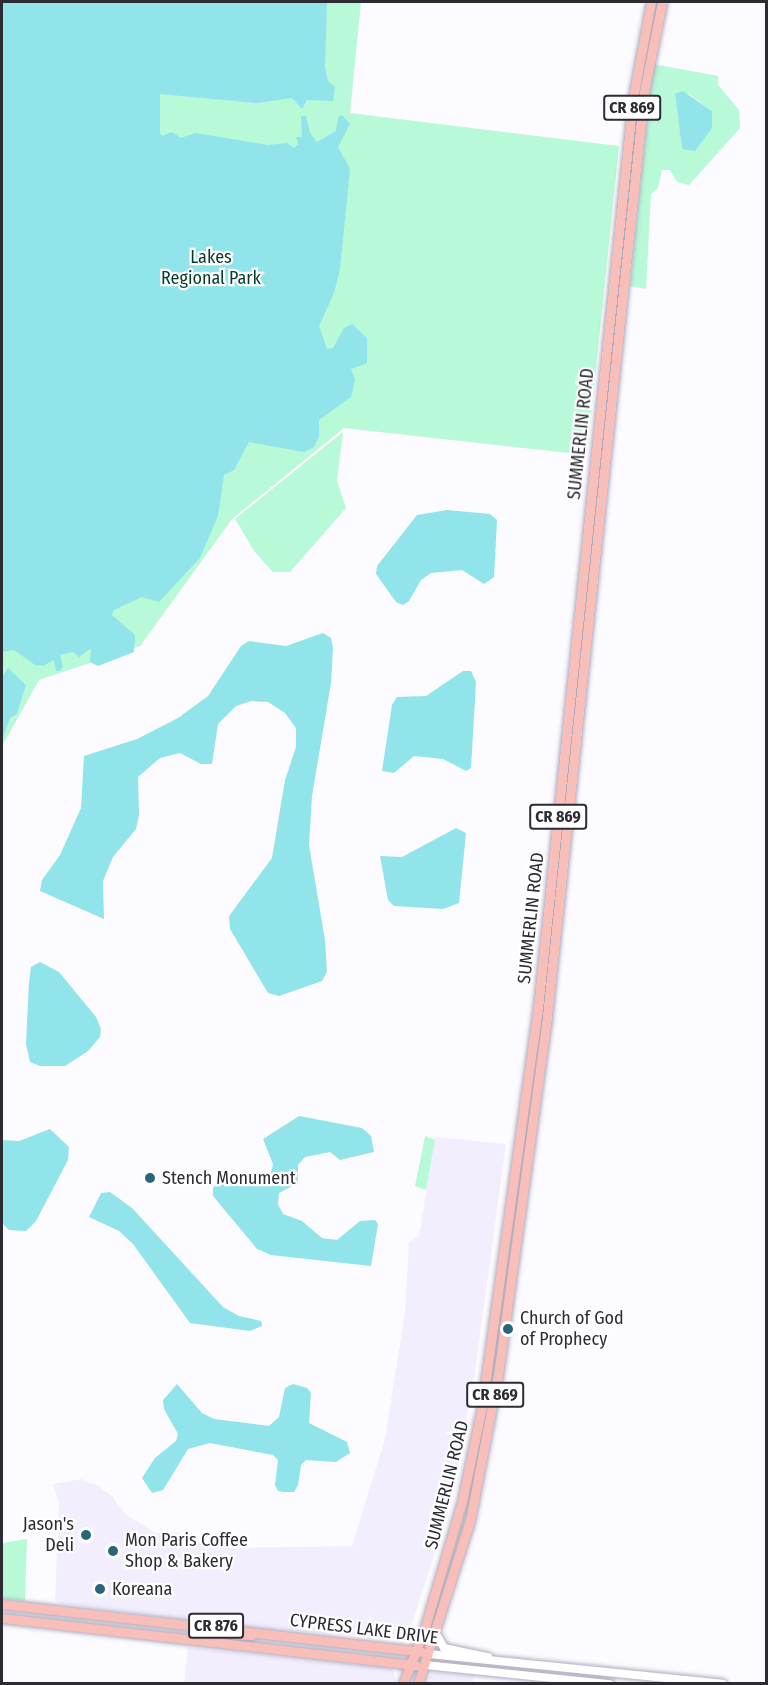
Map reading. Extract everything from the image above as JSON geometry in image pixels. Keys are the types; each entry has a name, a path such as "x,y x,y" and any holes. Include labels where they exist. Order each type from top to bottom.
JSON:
{"main road":[{"name":"SUMMERLIN ROAD","path":"403,1683 416,1651 473,1452 516,1176 538,1008 642,33 651,2"},
{"name":"SUMMERLIN ROAD","path":"418,1683 436,1634 471,1520 489,1434 538,1092 646,74 662,2"},
{"path":"636,164 636,132 646,48 642,33"},
{"name":"CYPRESS LAKE DRIVE","path":"2,1604 260,1632 429,1654 722,1683"},
{"name":"CYPRESS LAKE DRIVE","path":"2,1618 411,1664 610,1683"},
{"path":"189,1638 206,1633 242,1636 260,1632"},
{"path":"436,1634 444,1648 500,1661"}],"shaded area":[{"path":"435,1137 506,1144 474,1378 451,1503 407,1639 250,1628 61,1604 55,1600 59,1502 53,1484 81,1479 98,1486 111,1495 126,1515 156,1533 180,1533 188,1538 229,1548 352,1546 385,1439 405,1313 409,1242 419,1236"},
{"path":"188,1647 387,1668 392,1670 396,1679 394,1684 184,1683"},
{"path":"432,1672 474,1675 473,1683 427,1683"}],"green space":[{"name":"Lakes Regional Park","path":"2,2 361,2 350,113 619,146 587,455 344,428 232,519 140,646 39,680 2,746"},
{"path":"653,64 718,76 718,85 739,110 740,128 689,185 677,182 670,170 662,170 658,188 651,194 646,289 630,286","holes":["675,94 689,94 712,111 712,128 682,149"]},
{"path":"343,432 337,481 346,508 290,572 273,572 254,551 235,519"},
{"path":"425,1136 435,1140 426,1190 415,1186"},
{"path":"27,1539 25,1601 2,1599 2,1543"}],"water":[{"name":"Lakes Regional Park","path":"2,2 327,2 325,68 328,81 335,87 333,101 307,100 302,109 292,98 257,103 160,94 160,133 162,136 172,132 181,138 195,133 268,145 287,143 294,148 298,144 296,137 302,137 301,116 306,116 310,133 317,142 336,131 338,117 342,115 350,124 338,147 350,169 340,269 334,293 319,326 327,349 333,348 344,328 352,324 367,338 367,363 351,369 355,380 351,397 319,420 319,437 314,447 304,452 249,442 234,470 224,475 218,516 200,558 159,602 142,597 114,610 112,615 135,635 134,652 98,666 90,662 91,648 79,657 73,652 60,655 63,667 60,671 56,671 54,660 43,666 35,665 14,650 2,652"},
{"path":"683,91 712,111 712,128 695,151 682,149 675,94"},
{"path":"447,510 490,514 497,520 494,577 484,584 462,570 431,573 421,580 409,601 403,605 396,602 376,574 377,566 417,515"},
{"path":"323,633 331,638 333,648 331,683 312,796 309,845 325,940 327,972 322,981 279,996 268,993 230,929 229,916 272,858 285,780 296,747 296,728 285,713 268,702 251,701 236,706 218,724 212,764 201,764 180,753 160,758 138,777 139,815 136,829 113,857 103,881 104,919 40,891 42,880 60,855 81,808 84,756 137,739 178,718 208,696 241,646 249,641 286,646"},
{"path":"8,668 26,685 17,714 10,718 2,740 2,677"},
{"path":"463,671 471,671 476,682 471,768 466,771 443,759 414,756 394,773 382,771 392,705 397,697 426,696"},
{"path":"456,828 466,833 459,903 443,909 394,906 388,900 380,856 402,857"},
{"path":"40,962 59,972 96,1017 101,1029 100,1037 88,1051 65,1066 40,1066 30,1062 26,1044 29,982 31,967"},
{"path":"299,1116 362,1128 371,1136 374,1152 340,1160 330,1152 305,1157 298,1165 298,1183 279,1193 278,1204 283,1214 302,1221 322,1238 337,1240 360,1221 375,1220 378,1224 371,1266 271,1255 257,1249 213,1196 213,1188 225,1172 247,1186 258,1186 271,1173 273,1164 263,1139"},
{"path":"50,1129 69,1147 68,1160 36,1221 26,1231 9,1230 2,1223 2,1140 19,1141"},
{"path":"110,1192 132,1208 223,1307 239,1316 261,1321 262,1326 250,1331 190,1323 133,1244 119,1231 89,1217 101,1193"},
{"path":"177,1384 202,1413 214,1419 269,1426 279,1417 285,1388 293,1384 307,1388 311,1393 309,1423 347,1442 350,1453 336,1462 306,1460 301,1465 298,1485 294,1492 284,1492 278,1491 275,1485 278,1460 273,1455 210,1443 188,1449 163,1490 152,1493 142,1478 155,1458 176,1441 178,1434 164,1409 163,1400"}],"place":[{"name":"Stench Monument","path":"150,1178"},
{"name":"Church of God of Prophecy","path":"508,1329"},
{"name":"Jason's Deli","path":"86,1535"},
{"name":"Mon Paris Coffee Shop & Bakery","path":"113,1551"},
{"name":"Koreana","path":"100,1589"}]}
